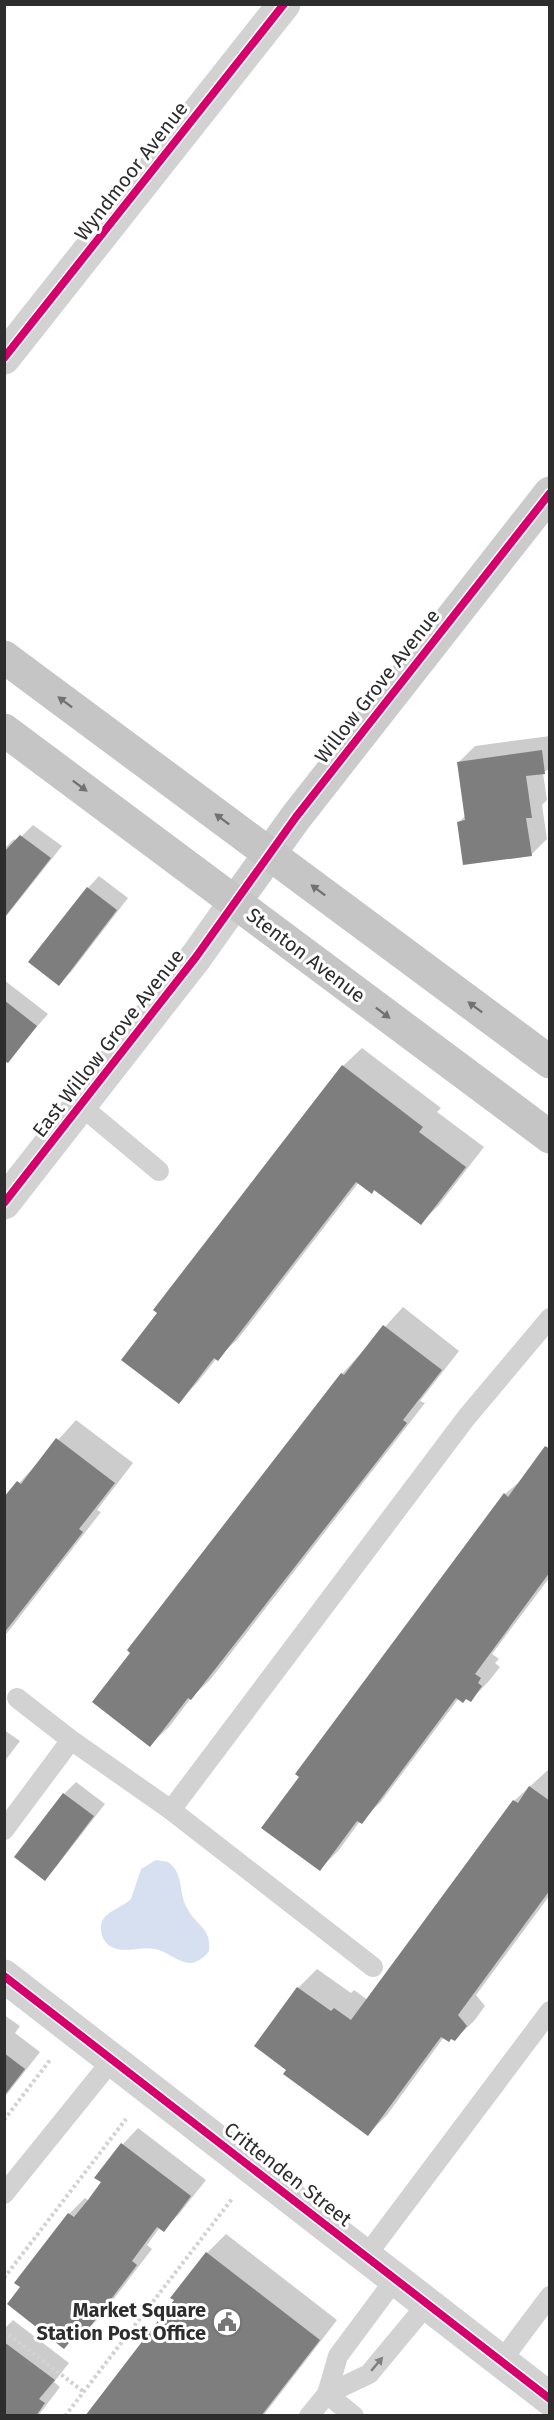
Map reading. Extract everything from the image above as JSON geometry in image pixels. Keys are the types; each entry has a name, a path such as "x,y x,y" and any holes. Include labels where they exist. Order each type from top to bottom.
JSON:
{"main road":[{"path":"4,657 549,1062"},
{"name":"Stenton Avenue","path":"4,730 549,1137"}],"street":[{"name":"Wyndmoor Avenue","path":"4,358 284,4"},
{"name":"Willow Grove Avenue","path":"235,903 269,853 549,493"},
{"name":"East Willow Grove Avenue","path":"4,1203 196,957 235,903"},
{"name":"Crittenden Street","path":"4,1976 502,2360 549,2399"}],"lane":[{"path":"80,1105 159,1171"},
{"path":"171,1810 466,1418 549,1318"},
{"path":"17,1698 71,1740 171,1810 372,1967"},
{"path":"4,1830 71,1740"},
{"path":"366,2256 549,2011"},
{"path":"4,2194 113,2060"},
{"path":"327,2394 338,2356 396,2278"},
{"path":"502,2360 549,2296"},
{"path":"309,2415 327,2394 369,2374 428,2303"},
{"path":"327,2394 354,2415"}],"path":[{"path":"4,2120 50,2060"},
{"path":"4,2278 126,2119"},
{"path":"65,2415 232,2199"},
{"path":"4,2331 84,2392"}],"water":[{"path":"156,1860 168,1862 173,1866 179,1877 184,1902 208,1937 209,1951 195,1962 181,1961 155,1949 114,1948 102,1936 103,1919 131,1899 141,1869"}],"building":[{"path":"542,750 545,774 526,776 532,818 526,818 532,856 463,865 457,822 465,820 457,762"},
{"path":"20,835 51,858 4,918 4,852"},
{"path":"87,887 117,910 59,986 28,962"},
{"path":"4,1000 37,1026 8,1063 4,1061"},
{"path":"342,1065 423,1127 419,1132 466,1167 421,1225 374,1190 372,1194 356,1182 218,1361 214,1358 179,1404 121,1360 157,1313 153,1310"},
{"path":"383,1325 442,1370 403,1420 407,1423 191,1700 188,1698 150,1747 92,1702 130,1653 127,1650 341,1373 344,1375"},
{"path":"56,1438 115,1483 79,1529 83,1532 4,1633 4,1497 17,1481 21,1484"},
{"path":"545,1446 550,1449 550,1572 475,1674 481,1678 478,1683 482,1686 471,1702 466,1699 463,1703 456,1698 362,1824 357,1821 320,1871 261,1828 299,1777 295,1774 504,1493 508,1497"},
{"path":"529,1786 550,1801 550,1890 458,2015 467,2026 455,2041 451,2039 449,2042 441,2037 368,2136 283,2074 286,2070 254,2046 297,1987 331,2011 334,2008 351,2020 513,1800 518,1803"},
{"path":"63,1793 94,1816 45,1881 14,1857"},
{"path":"4,2053 25,2069 4,2096"},
{"path":"121,2143 191,2196 164,2232 157,2227 132,2261 137,2265 83,2336 78,2332 64,2349 7,2304 20,2287 14,2283 68,2213 74,2217 88,2200 101,2182 94,2178"},
{"name":"Market Square Station Post Office","path":"206,2252 320,2340 261,2416 85,2416 174,2300 170,2298"},
{"path":"4,2342 55,2380 39,2399 45,2403 36,2416 4,2416"}],"cycle path":[{"path":"4,358 284,4"},
{"path":"4,1203 196,957 296,817 550,493"},
{"path":"4,1976 550,2399"}],"place":[{"name":"Market Square Station Post Office","path":"227,2322"}]}
